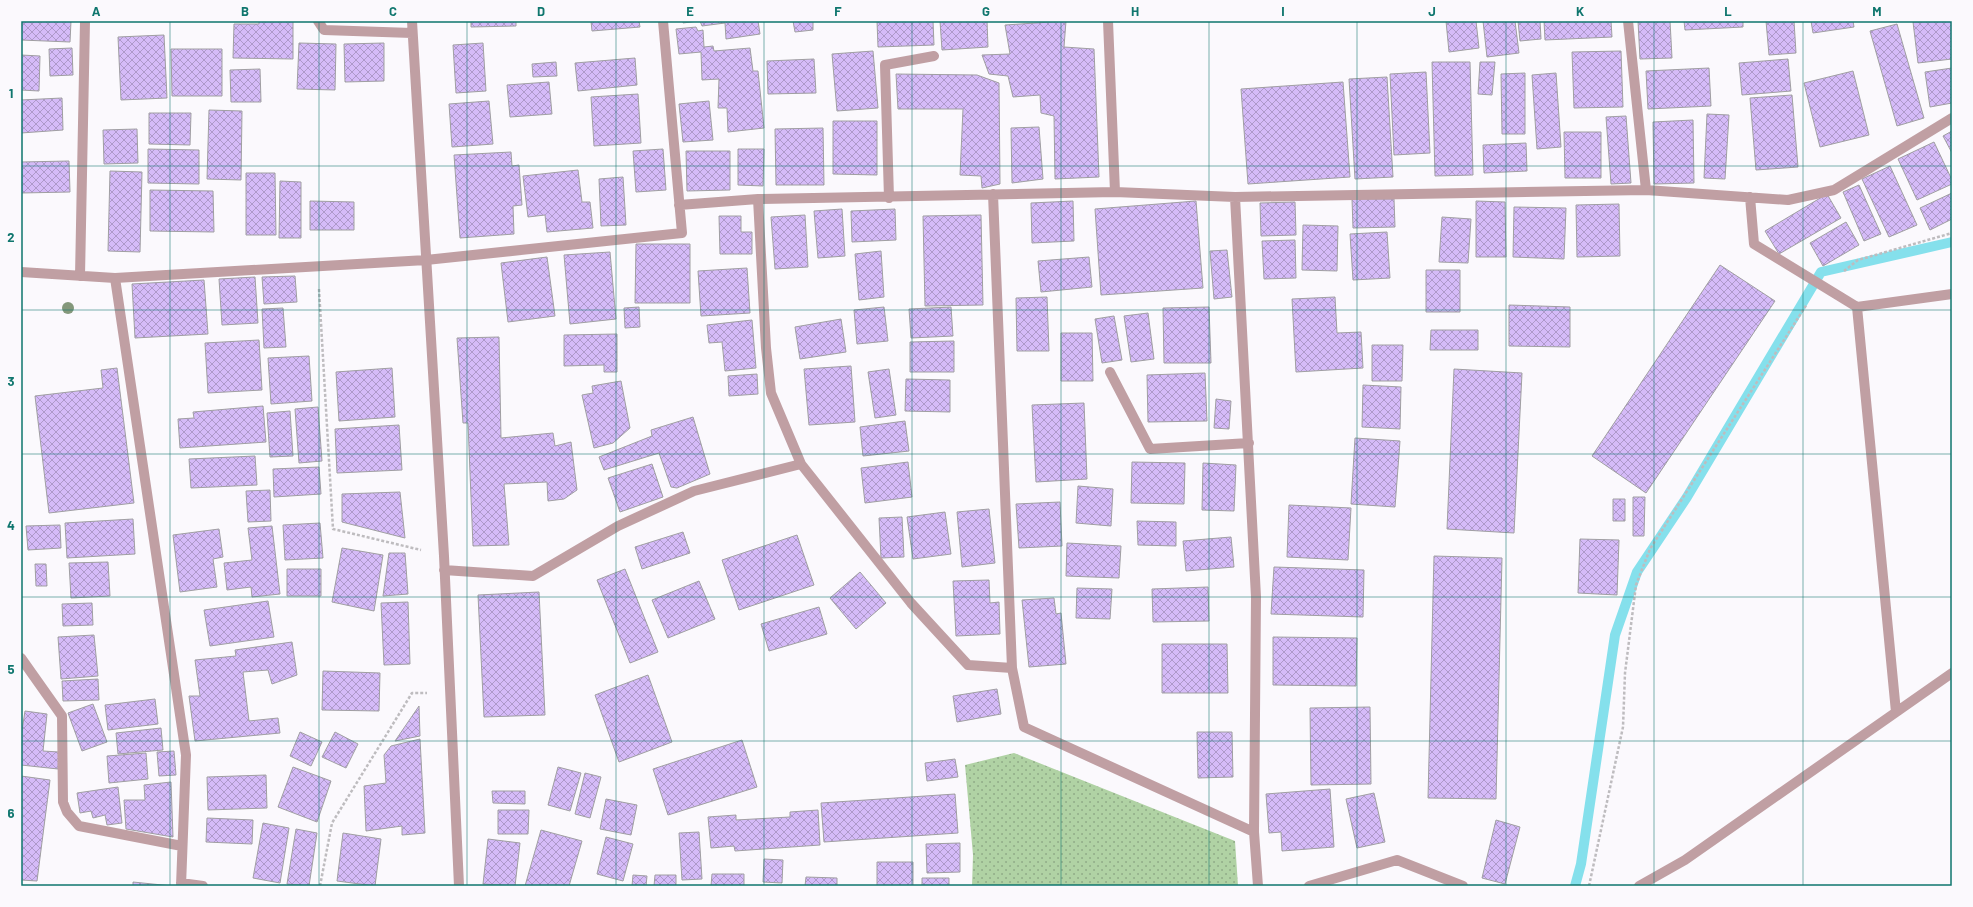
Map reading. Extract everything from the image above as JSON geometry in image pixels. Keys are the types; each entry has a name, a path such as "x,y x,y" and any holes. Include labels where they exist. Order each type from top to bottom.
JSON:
{"street":[{"path":"80,276 84,21"},
{"path":"318,21 324,30 412,33"},
{"path":"412,21 444,556 459,886"},
{"path":"21,272 115,278 426,260 682,233 663,21"},
{"path":"1108,21 1115,192"},
{"path":"1628,21 1646,190"},
{"path":"889,198 885,65 934,56"},
{"path":"680,205 758,199 889,198 993,194 1115,192 1235,197 1646,190 1788,200 1834,190 1952,118"},
{"path":"993,194 1012,668 1024,727 1254,832"},
{"path":"1235,197 1256,597 1254,832 1258,886"},
{"path":"1750,197 1754,244 1857,307 1952,294"},
{"path":"758,199 766,348 771,393 801,464 911,603 968,665 1012,668"},
{"path":"115,278 186,755 181,884 203,886"},
{"path":"1857,307 1896,712"},
{"path":"1110,372 1150,449 1249,443"},
{"path":"444,570 533,576 618,526 694,491 801,464"},
{"path":"21,658 62,716 63,802 67,812 79,826 182,846"},
{"path":"1639,886 1685,860 1952,673"},
{"path":"1309,886 1397,860 1462,886"}],"path":[{"path":"1589,886 1623,727 1625,673 1636,585 1650,549 1805,306 1824,287 1858,260 1952,233"},
{"path":"318,266 333,529 444,556"},
{"path":"320,886 332,823 412,693 450,694"}],"green space":[{"path":"1014,753 1235,841 1238,886 972,886 973,855 965,765"}],"building":[{"path":"21,21 71,21 70,42 21,40"},
{"path":"259,21 293,21 293,59 233,58 234,24 259,24"},
{"path":"471,21 516,21 516,26 471,27"},
{"path":"591,21 639,21 640,27 592,31"},
{"path":"683,21 698,21 683,23"},
{"path":"700,21 758,21 760,34 726,39 725,23 702,26"},
{"path":"793,21 813,21 813,30 795,32"},
{"path":"877,21 933,21 934,45 878,47"},
{"path":"940,21 987,21 988,47 942,50"},
{"path":"1066,21 1064,47 1094,49 1099,177 1055,179 1054,116 1041,113 1040,95 1013,97 1008,76 989,74 982,55 1010,54 1005,25"},
{"path":"1446,21 1476,21 1479,48 1449,52"},
{"path":"1483,21 1515,21 1519,53 1487,57"},
{"path":"1518,21 1540,21 1541,39 1520,41"},
{"path":"1544,21 1611,21 1612,37 1545,40"},
{"path":"1638,21 1670,21 1672,58 1640,59"},
{"path":"1684,21 1743,21 1743,27 1685,30"},
{"path":"1766,21 1794,21 1796,53 1769,55"},
{"path":"1811,21 1853,21 1854,27 1813,33"},
{"path":"1952,21 1952,59 1918,63 1913,22"},
{"path":"1897,24 1924,118 1897,126 1870,31"},
{"path":"696,27 698,31 703,30 704,47 713,46 714,51 750,48 753,71 758,71 764,128 728,132 727,108 718,108 719,79 702,80 701,52 679,54 676,29"},
{"path":"164,35 167,98 121,100 118,37"},
{"path":"299,43 336,44 335,90 297,89"},
{"path":"384,43 384,81 345,82 344,44"},
{"path":"483,43 486,91 456,93 453,45"},
{"path":"72,48 73,75 50,76 49,49"},
{"path":"171,49 222,49 222,96 172,96"},
{"path":"873,51 878,108 837,111 832,54"},
{"path":"1621,51 1623,107 1574,108 1572,52"},
{"path":"21,55 40,56 39,91 21,90"},
{"path":"635,58 637,85 578,91 575,63"},
{"path":"814,59 816,93 768,94 767,61"},
{"path":"1788,59 1791,91 1742,95 1739,63"},
{"path":"556,62 557,76 533,77 532,64"},
{"path":"1432,62 1470,62 1473,175 1435,176"},
{"path":"1480,62 1495,62 1492,95 1478,94"},
{"path":"1709,68 1711,106 1648,109 1646,71"},
{"path":"1952,68 1952,103 1930,107 1925,72"},
{"path":"260,69 261,102 231,102 230,70"},
{"path":"1853,71 1869,135 1820,147 1804,83"},
{"path":"1426,72 1430,153 1394,155 1390,74"},
{"path":"1525,73 1525,134 1502,134 1501,74"},
{"path":"1556,73 1561,147 1537,149 1532,75"},
{"path":"896,74 977,75 999,83 1000,184 982,188 981,176 960,175 963,109 898,109"},
{"path":"1387,77 1393,177 1355,179 1349,79"},
{"path":"549,82 552,114 510,117 507,85"},
{"path":"1343,82 1350,177 1248,184 1241,89"},
{"path":"638,94 641,143 594,146 591,97"},
{"path":"1792,95 1798,167 1756,170 1750,98"},
{"path":"62,98 63,130 21,133 21,100"},
{"path":"489,101 493,144 452,147 449,104"},
{"path":"709,101 713,140 683,142 679,104"},
{"path":"209,110 242,111 241,180 207,179"},
{"path":"149,113 191,113 190,145 149,144"},
{"path":"1707,114 1729,115 1725,179 1704,178"},
{"path":"1626,116 1631,183 1611,184 1606,117"},
{"path":"1693,120 1694,183 1654,184 1653,122"},
{"path":"833,121 877,121 877,175 833,174"},
{"path":"1039,127 1043,179 1012,183 1011,128"},
{"path":"823,128 824,185 776,185 775,129"},
{"path":"137,129 138,163 104,164 103,130"},
{"path":"1952,131 1952,153 1943,136"},
{"path":"1564,132 1601,132 1601,178 1565,178"},
{"path":"1934,142 1952,180 1952,184 1917,200 1898,159"},
{"path":"1526,143 1527,171 1484,173 1483,145"},
{"path":"148,149 199,150 199,184 148,183"},
{"path":"663,149 666,190 636,192 633,151"},
{"path":"738,149 764,149 763,186 738,185"},
{"path":"686,151 730,151 730,190 687,191"},
{"path":"511,152 512,166 519,165 522,205 513,206 514,234 460,238 454,155"},
{"path":"69,161 70,192 21,193 21,162"},
{"path":"1890,166 1917,225 1889,237 1862,179"},
{"path":"578,170 582,202 590,202 593,228 547,232 545,215 528,217 523,176"},
{"path":"110,171 142,172 140,252 108,251"},
{"path":"246,173 275,173 276,235 246,235"},
{"path":"623,177 626,225 601,226 599,179"},
{"path":"280,181 301,182 301,238 279,238"},
{"path":"1859,185 1881,234 1864,241 1843,192"},
{"path":"150,190 213,191 214,232 150,231"},
{"path":"1952,193 1952,219 1930,230 1920,208"},
{"path":"1827,194 1841,218 1779,254 1765,231"},
{"path":"1352,199 1394,199 1395,227 1353,228"},
{"path":"310,201 354,202 354,230 310,230"},
{"path":"1073,201 1074,241 1032,243 1031,203"},
{"path":"1196,201 1203,288 1101,295 1095,209"},
{"path":"1476,201 1505,202 1506,257 1476,257"},
{"path":"1295,202 1296,235 1261,236 1260,203"},
{"path":"1619,204 1620,256 1577,257 1576,205"},
{"path":"1514,207 1566,208 1564,259 1513,257"},
{"path":"842,209 845,256 818,258 814,211"},
{"path":"895,209 896,240 852,242 851,211"},
{"path":"805,215 808,267 775,269 771,217"},
{"path":"981,215 983,305 925,306 923,216"},
{"path":"719,216 741,216 741,232 752,232 752,254 720,254"},
{"path":"1442,217 1471,219 1468,263 1439,262"},
{"path":"1846,222 1859,245 1823,266 1810,243"},
{"path":"1303,225 1338,226 1337,271 1302,270"},
{"path":"1387,232 1390,278 1353,280 1350,234"},
{"path":"1295,240 1296,278 1264,279 1262,241"},
{"path":"636,244 690,244 690,303 635,303"},
{"path":"1227,250 1232,297 1214,299 1210,251"},
{"path":"881,251 884,297 859,300 855,254"},
{"path":"610,252 616,319 570,324 564,255"},
{"path":"547,257 555,316 508,322 501,263"},
{"path":"1089,257 1092,287 1041,292 1038,261"},
{"path":"1720,265 1775,301 1646,493 1592,456"},
{"path":"747,268 750,313 701,316 698,271"},
{"path":"1426,270 1460,270 1460,312 1426,312"},
{"path":"295,276 297,302 264,304 262,277"},
{"path":"255,277 258,323 222,325 219,279"},
{"path":"204,280 208,334 135,338 132,284"},
{"path":"1047,297 1049,351 1017,351 1016,298"},
{"path":"1335,297 1337,333 1361,332 1363,368 1296,372 1292,299"},
{"path":"1509,305 1570,307 1570,347 1509,346"},
{"path":"639,307 640,327 625,328 624,308"},
{"path":"884,307 888,341 857,344 854,310"},
{"path":"951,307 953,336 911,338 909,309"},
{"path":"1209,307 1211,363 1164,363 1163,308"},
{"path":"283,308 286,347 264,348 262,309"},
{"path":"1148,313 1154,359 1131,362 1124,316"},
{"path":"1114,316 1122,360 1102,363 1095,319"},
{"path":"841,319 846,352 800,359 795,327"},
{"path":"752,320 756,368 725,371 722,342 709,343 707,325"},
{"path":"1431,330 1478,330 1478,350 1430,350"},
{"path":"1061,333 1092,333 1093,381 1061,381"},
{"path":"617,334 617,372 604,372 604,365 564,366 564,335"},
{"path":"499,337 501,438 553,433 555,446 571,442 577,490 564,499 548,501 547,482 504,484 509,545 473,546 468,423 463,423 457,338"},
{"path":"259,340 262,390 208,393 205,343"},
{"path":"954,341 954,372 910,372 910,342"},
{"path":"1372,345 1403,345 1402,381 1372,381"},
{"path":"309,356 312,401 271,404 268,358"},
{"path":"851,366 855,422 809,425 804,369"},
{"path":"117,368 134,503 49,513 35,396 103,388 101,370"},
{"path":"392,368 395,417 339,421 336,372"},
{"path":"889,369 896,415 875,418 868,372"},
{"path":"1454,369 1522,373 1514,533 1447,529"},
{"path":"1205,373 1207,421 1148,422 1147,375"},
{"path":"757,374 758,394 729,396 728,376"},
{"path":"906,379 950,380 950,412 905,411"},
{"path":"621,381 630,428 613,443 594,448 582,395 593,393 592,386"},
{"path":"1363,385 1401,387 1400,429 1362,427"},
{"path":"1216,399 1231,401 1229,429 1214,428"},
{"path":"1084,403 1087,479 1036,482 1032,405"},
{"path":"263,406 266,442 180,448 178,419 194,418 193,412"},
{"path":"318,407 322,461 299,463 295,409"},
{"path":"290,411 293,456 270,457 267,413"},
{"path":"693,417 710,474 677,488 671,487 659,453 604,470 599,457 652,436 651,430"},
{"path":"905,421 909,451 863,456 860,427"},
{"path":"399,425 402,470 337,473 335,429"},
{"path":"1355,438 1400,441 1395,507 1351,504"},
{"path":"255,456 257,485 191,488 189,459"},
{"path":"908,462 912,497 865,503 861,468"},
{"path":"1132,462 1185,463 1184,504 1131,503"},
{"path":"1203,463 1236,465 1234,511 1202,510"},
{"path":"652,464 663,497 620,512 608,478"},
{"path":"319,467 321,494 274,497 273,469"},
{"path":"1078,486 1113,489 1111,526 1076,523"},
{"path":"270,490 271,521 248,522 246,491"},
{"path":"400,492 405,538 342,522 342,494"},
{"path":"1633,497 1645,497 1644,536 1633,536"},
{"path":"1613,499 1625,499 1625,521 1613,521"},
{"path":"1060,502 1062,546 1019,548 1016,504"},
{"path":"1289,505 1351,508 1348,560 1287,557"},
{"path":"989,509 995,563 962,567 957,512"},
{"path":"945,512 951,554 913,559 907,517"},
{"path":"902,517 904,557 881,558 879,518"},
{"path":"133,519 135,554 67,558 65,523"},
{"path":"1137,521 1176,522 1176,546 1138,545"},
{"path":"320,523 323,558 285,560 283,525"},
{"path":"60,525 61,548 28,550 26,526"},
{"path":"272,526 280,594 252,597 251,587 227,590 224,563 252,560 248,528"},
{"path":"219,529 223,557 213,559 217,587 180,592 173,535"},
{"path":"683,532 690,553 642,569 635,547"},
{"path":"797,535 814,585 739,610 722,560"},
{"path":"1231,537 1234,567 1186,571 1183,541"},
{"path":"1580,539 1619,540 1617,595 1578,593"},
{"path":"1067,543 1121,546 1119,578 1066,576"},
{"path":"342,548 383,555 374,611 332,602"},
{"path":"389,553 405,553 408,594 383,596"},
{"path":"1434,556 1502,558 1496,799 1428,798"},
{"path":"108,562 110,596 71,598 69,563"},
{"path":"35,564 46,564 47,586 36,586"},
{"path":"1274,567 1364,570 1363,617 1271,614"},
{"path":"287,569 321,569 321,596 287,596"},
{"path":"625,569 658,652 630,663 597,580"},
{"path":"860,572 886,603 856,629 830,598"},
{"path":"989,580 990,603 999,602 1000,634 956,636 953,581"},
{"path":"699,581 715,619 668,638 652,600"},
{"path":"1208,587 1209,621 1153,622 1152,589"},
{"path":"1077,588 1112,589 1110,619 1076,618"},
{"path":"539,592 545,715 484,717 478,595"},
{"path":"1054,598 1056,614 1061,613 1066,664 1029,667 1022,600"},
{"path":"268,601 274,637 210,646 204,610"},
{"path":"408,602 410,664 384,665 381,603"},
{"path":"92,603 93,625 63,626 62,604"},
{"path":"819,607 827,634 769,651 761,624"},
{"path":"94,635 98,676 61,679 58,637"},
{"path":"1273,637 1357,638 1356,686 1273,685"},
{"path":"292,642 297,675 272,684 268,670 243,672 249,721 278,718 280,733 195,741 189,696 200,696 195,660 236,656 235,650"},
{"path":"1162,644 1227,644 1228,693 1162,693"},
{"path":"323,671 380,673 379,711 322,710"},
{"path":"648,675 672,742 619,762 595,695"},
{"path":"98,679 99,700 63,701 62,681"},
{"path":"997,689 1001,714 957,722 953,696"},
{"path":"155,699 158,724 108,730 105,705"},
{"path":"93,704 107,742 82,751 68,713"},
{"path":"419,706 420,736 395,741"},
{"path":"1370,707 1371,784 1311,785 1310,708"},
{"path":"25,711 47,714 43,751 59,752 58,769 21,765 21,737"},
{"path":"161,728 163,750 118,754 116,733"},
{"path":"300,732 322,742 311,766 290,756"},
{"path":"335,732 358,744 346,768 322,757"},
{"path":"1197,732 1232,732 1233,777 1198,778"},
{"path":"420,739 425,833 402,835 402,826 366,831 364,786 386,783 384,755 391,746"},
{"path":"742,740 757,787 668,815 653,769"},
{"path":"174,751 176,775 159,776 157,752"},
{"path":"146,753 148,779 109,783 107,756"},
{"path":"955,759 958,777 927,781 925,763"},
{"path":"293,767 331,781 317,822 278,807"},
{"path":"558,767 581,773 570,811 548,805"},
{"path":"585,773 601,777 590,818 575,814"},
{"path":"266,775 267,808 208,810 207,777"},
{"path":"21,776 50,780 37,881 21,880"},
{"path":"171,782 173,837 126,829 124,800 145,800 144,785"},
{"path":"118,787 122,823 107,825 105,815 93,818 91,811 80,813 77,793"},
{"path":"1330,789 1334,847 1282,851 1281,832 1269,833 1266,794"},
{"path":"492,791 525,791 525,804 493,803"},
{"path":"1374,793 1385,842 1357,848 1346,799"},
{"path":"955,794 958,833 824,842 821,803"},
{"path":"606,799 637,805 631,835 600,829"},
{"path":"498,810 529,810 528,834 498,834"},
{"path":"818,810 820,845 735,851 734,846 711,848 708,817 736,815 736,820 790,817 790,812"},
{"path":"207,818 253,820 252,844 206,842"},
{"path":"1496,820 1520,827 1505,884 1482,878"},
{"path":"263,823 289,828 280,883 253,878"},
{"path":"296,829 317,833 309,886 287,884"},
{"path":"541,830 582,841 569,886 525,886"},
{"path":"699,832 702,879 682,880 679,833"},
{"path":"343,833 381,839 375,886 337,881"},
{"path":"606,837 633,844 623,881 597,874"},
{"path":"488,839 520,843 515,886 483,884"},
{"path":"960,843 960,872 927,873 926,844"},
{"path":"764,859 783,860 782,883 763,882"},
{"path":"877,862 913,862 913,886 877,886"},
{"path":"712,874 744,874 744,886 711,886"},
{"path":"633,875 647,876 646,886 632,886"},
{"path":"655,875 676,875 676,886 654,886"},
{"path":"806,877 837,878 837,886 805,886"},
{"path":"922,878 949,878 949,886 922,886"},
{"path":"133,882 172,886 133,886"}],"waterway":[{"path":"1575,886 1581,864 1615,635 1637,572 1687,497 1821,272 1952,242"}]}
